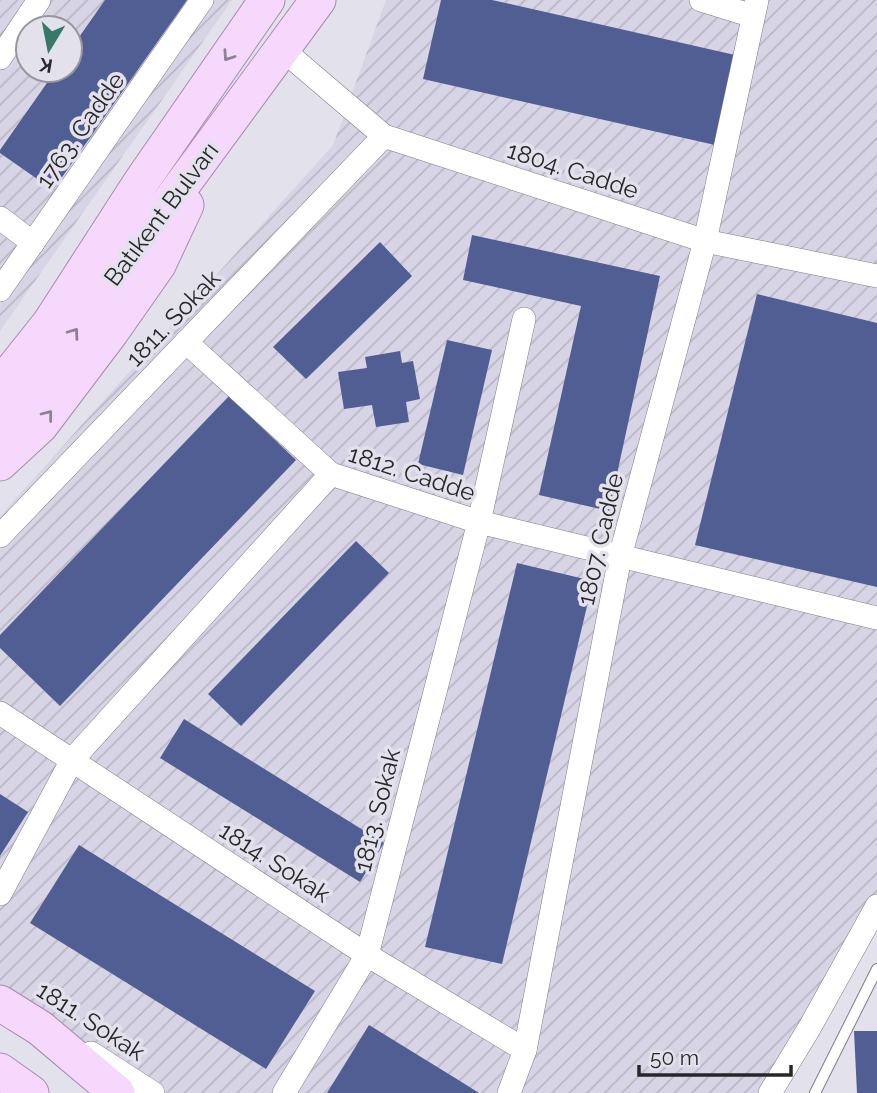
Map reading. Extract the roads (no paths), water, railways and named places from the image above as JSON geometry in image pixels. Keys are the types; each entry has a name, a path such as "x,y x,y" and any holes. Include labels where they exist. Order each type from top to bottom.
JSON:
{"main road":[{"name":"Batıkent Bulvarı","path":"0,386 50,323 141,182 267,0"},
{"name":"Batıkent Bulvarı","path":"0,424 25,399 318,0"},
{"path":"0,463 40,426 158,265 215,142"},
{"path":"0,353 104,209 141,182"},
{"path":"0,1003 40,1028 117,1093"},
{"path":"14,1039 100,1093"}],"street":[{"path":"0,58 39,0"},
{"name":"1763. Cadde","path":"0,290 202,0"},
{"path":"701,0 755,8"},
{"name":"1807. Cadde","path":"509,1093 524,1050 620,557 705,241 755,8"},
{"name":"1804. Cadde","path":"283,50 384,135 705,241 877,276"},
{"name":"1811. Sokak","path":"0,537 384,135"},
{"path":"0,218 33,243"},
{"name":"1813. Sokak","path":"284,1093 367,954 479,522 524,319"},
{"path":"186,342 331,474"},
{"name":"1812. Cadde","path":"0,894 72,760 331,474 479,522 877,618"},
{"name":"1814. Sokak","path":"0,713 367,954 524,1050"},
{"path":"770,1093 877,906"},
{"name":"1811. Sokak","path":"0,994 153,1093"}],"lane":[{"path":"816,1093 877,969"}]}
